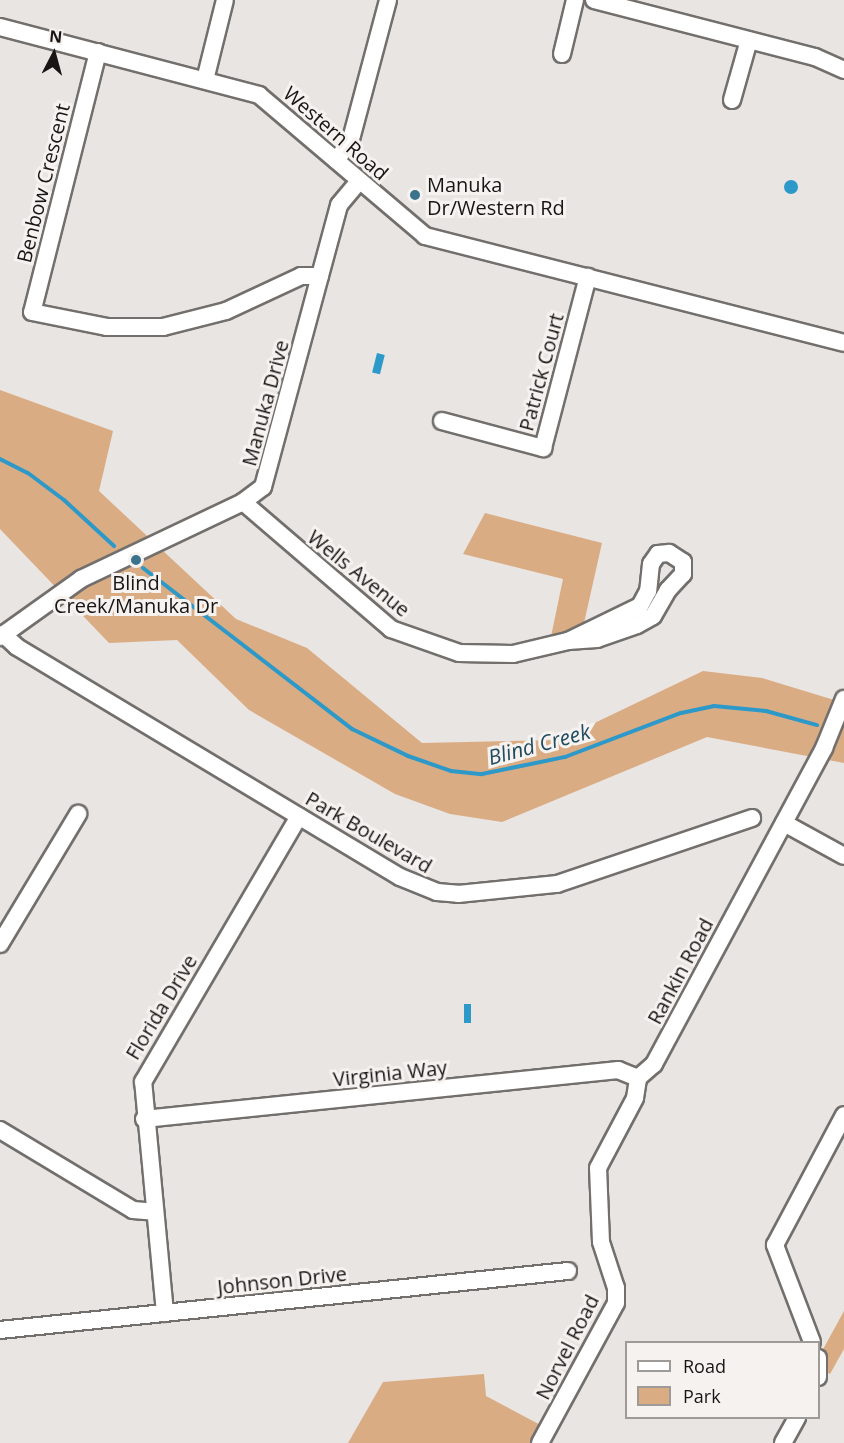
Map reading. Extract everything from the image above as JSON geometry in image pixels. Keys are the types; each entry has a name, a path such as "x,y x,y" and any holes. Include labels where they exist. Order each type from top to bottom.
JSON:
{"street":[{"path":"205,80 225,0"},
{"path":"336,160 350,143 388,0"},
{"path":"562,54 575,0"},
{"path":"594,0 815,57 844,70"},
{"name":"Western Road","path":"0,27 205,80 265,98 425,236 844,343"},
{"path":"732,100 749,40"},
{"name":"Benbow Crescent","path":"98,52 32,312 107,327 163,327 226,311 301,276 320,276"},
{"name":"Manuka Drive","path":"2,635 74,583 243,502 259,490 268,476 339,205 359,181"},
{"name":"Patrick Court","path":"442,422 543,448 588,277"},
{"name":"Wells Avenue","path":"243,502 374,618 411,639 483,655 513,654 568,640 640,606 648,591 651,564 658,554 669,553 683,562 683,574 668,590 653,616 597,639 568,640"},
{"name":"Park Boulevard","path":"2,635 14,645 408,882 437,892 458,894 557,884 752,818"},
{"name":"Rankin Road","path":"608,1268 601,1242 596,1173 635,1098 638,1078 654,1064 824,748 842,706"},
{"path":"0,944 78,814"},
{"name":"Florida Drive","path":"165,1313 144,1119 143,1082 149,1067 299,816"},
{"path":"784,823 844,856"},
{"name":"Virginia Way","path":"144,1119 618,1070 638,1078"},
{"path":"812,1341 775,1245 844,1115"},
{"path":"0,1130 134,1210 154,1212"},
{"name":"Norvel Road","path":"540,1443 616,1303 616,1288 608,1268"},
{"name":"Johnson Drive","path":"0,1330 568,1271"},
{"path":"783,1443 796,1419"}],"green space":[{"path":"0,390 113,431 99,491 236,619 307,648 422,743 559,740 703,671 762,678 844,703 844,763 707,737 502,822 450,814 395,794 249,710 177,640 109,643 0,529"},
{"path":"485,513 602,543 582,632 549,646 563,579 463,554"},
{"path":"844,1311 844,1349 830,1374 826,1372 821,1353"},
{"path":"484,1374 486,1396 548,1429 540,1443 348,1443 383,1382"}],"water":[{"path":"791,180 796,182 798,187 796,192 791,194 786,192 784,187 786,182"},
{"path":"377,353 385,355 380,374 372,372"},
{"path":"464,1004 471,1004 471,1023 464,1023"}],"waterway":[{"name":"Blind Creek","path":"0,459 28,473 64,500 114,546"},
{"name":"Blind Creek","path":"143,568 352,729 408,756 451,771 482,774 565,757 681,713 714,706 766,711 817,725"}],"place":[{"name":"Manuka Dr/Western Rd","path":"415,195"},
{"name":"Blind Creek/Manuka Dr","path":"136,560"}]}
